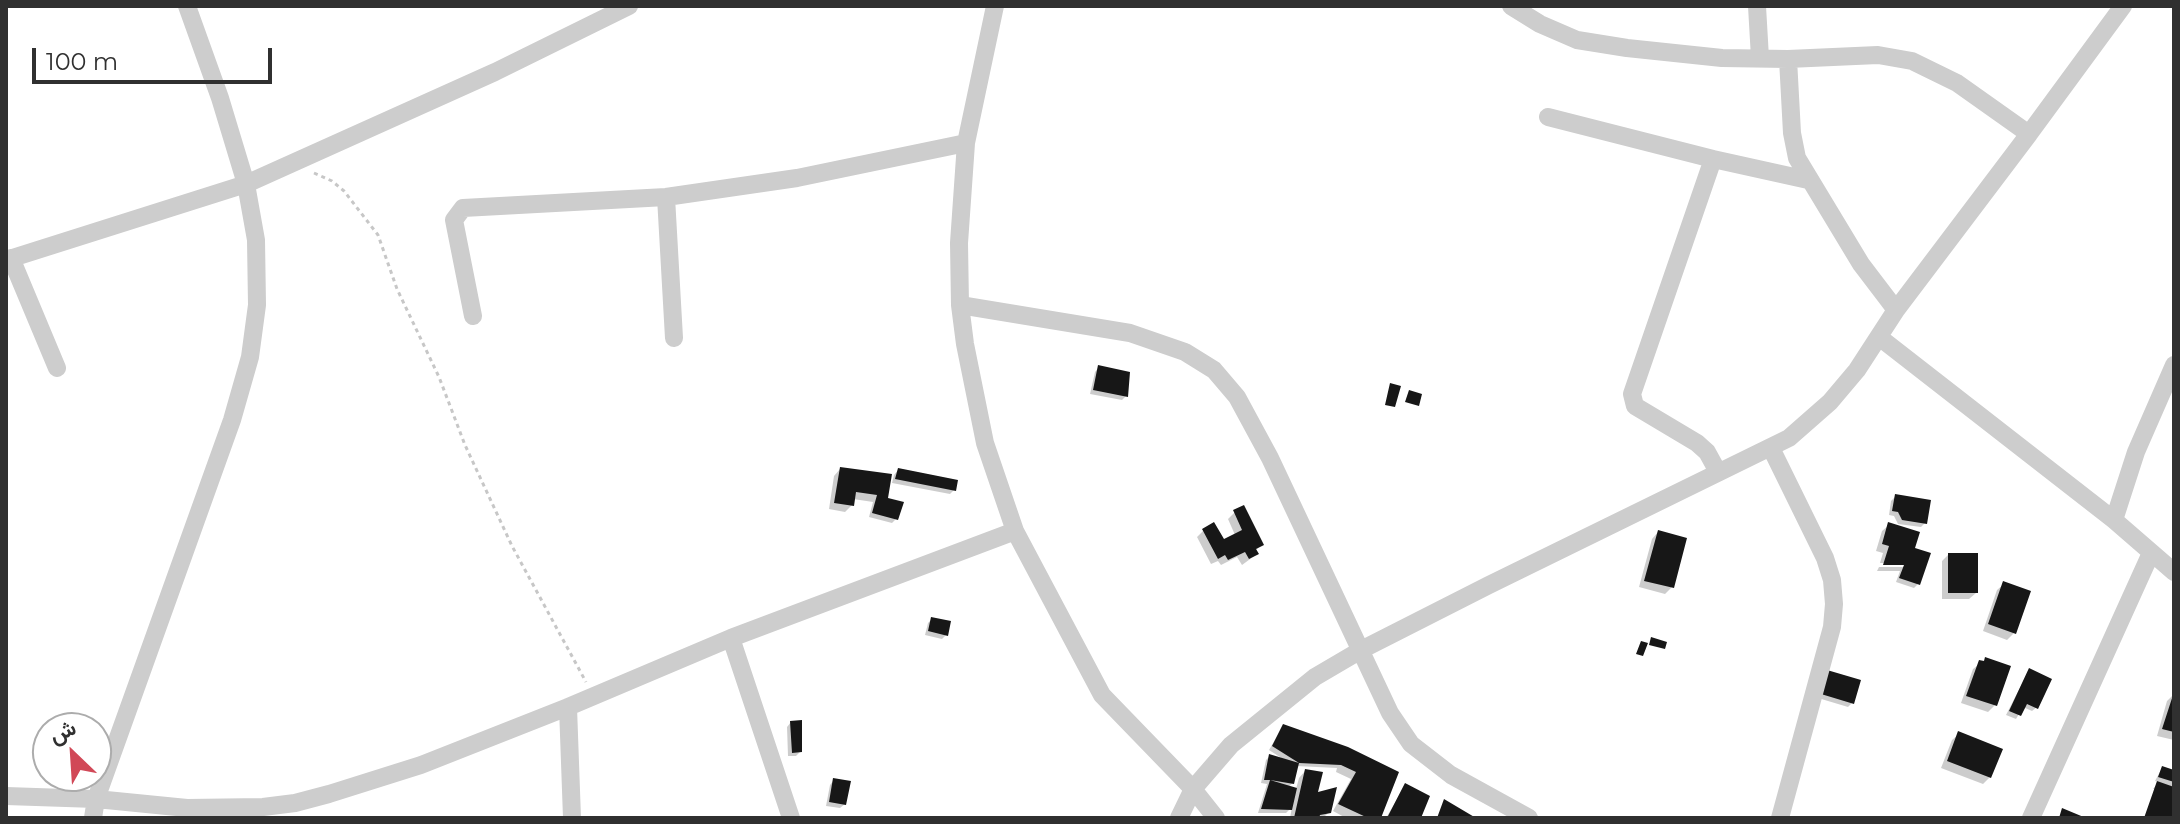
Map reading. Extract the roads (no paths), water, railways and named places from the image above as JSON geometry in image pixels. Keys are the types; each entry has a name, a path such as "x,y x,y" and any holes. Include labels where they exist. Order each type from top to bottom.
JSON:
{"street":[{"path":"93,818 96,799 232,420 250,357 257,305 256,240 246,184 187,6"},
{"path":"57,368 8,259 246,184 495,72 629,6"},
{"path":"995,6 966,143 960,217 960,305 985,443 1015,531 1102,695 1193,789 1216,818"},
{"path":"1511,6 1540,24 1577,40 1722,58 1878,55 1912,61 1957,83 2029,134"},
{"path":"1757,6 1760,58"},
{"path":"1179,818 1193,789 1231,745 1315,677 1361,650 1789,438 1830,402 1857,370 1896,310 2123,6"},
{"path":"1788,59 1792,133 1797,158 1861,264 1896,310"},
{"path":"1548,117 1808,180"},
{"path":"473,316 454,220 463,208 666,197 797,178 966,143"},
{"path":"1713,159 1631,398 1635,406 1697,443 1707,452 1718,472"},
{"path":"666,197 674,338"},
{"path":"960,305 1130,333 1185,352 1214,370 1237,397 1270,458 1390,713 1411,744 1451,775 1529,818"},
{"path":"1879,337 2114,520 2174,572"},
{"path":"2114,520 2136,452 2174,365"},
{"path":"1771,448 1825,558 1832,580 1834,604 1832,627 1780,818"},
{"path":"6,796 96,799 187,808 263,807 295,803 421,765 731,638 1015,531"},
{"path":"2031,818 2151,553"},
{"path":"731,638 791,818"},
{"path":"568,707 572,818"}]}
